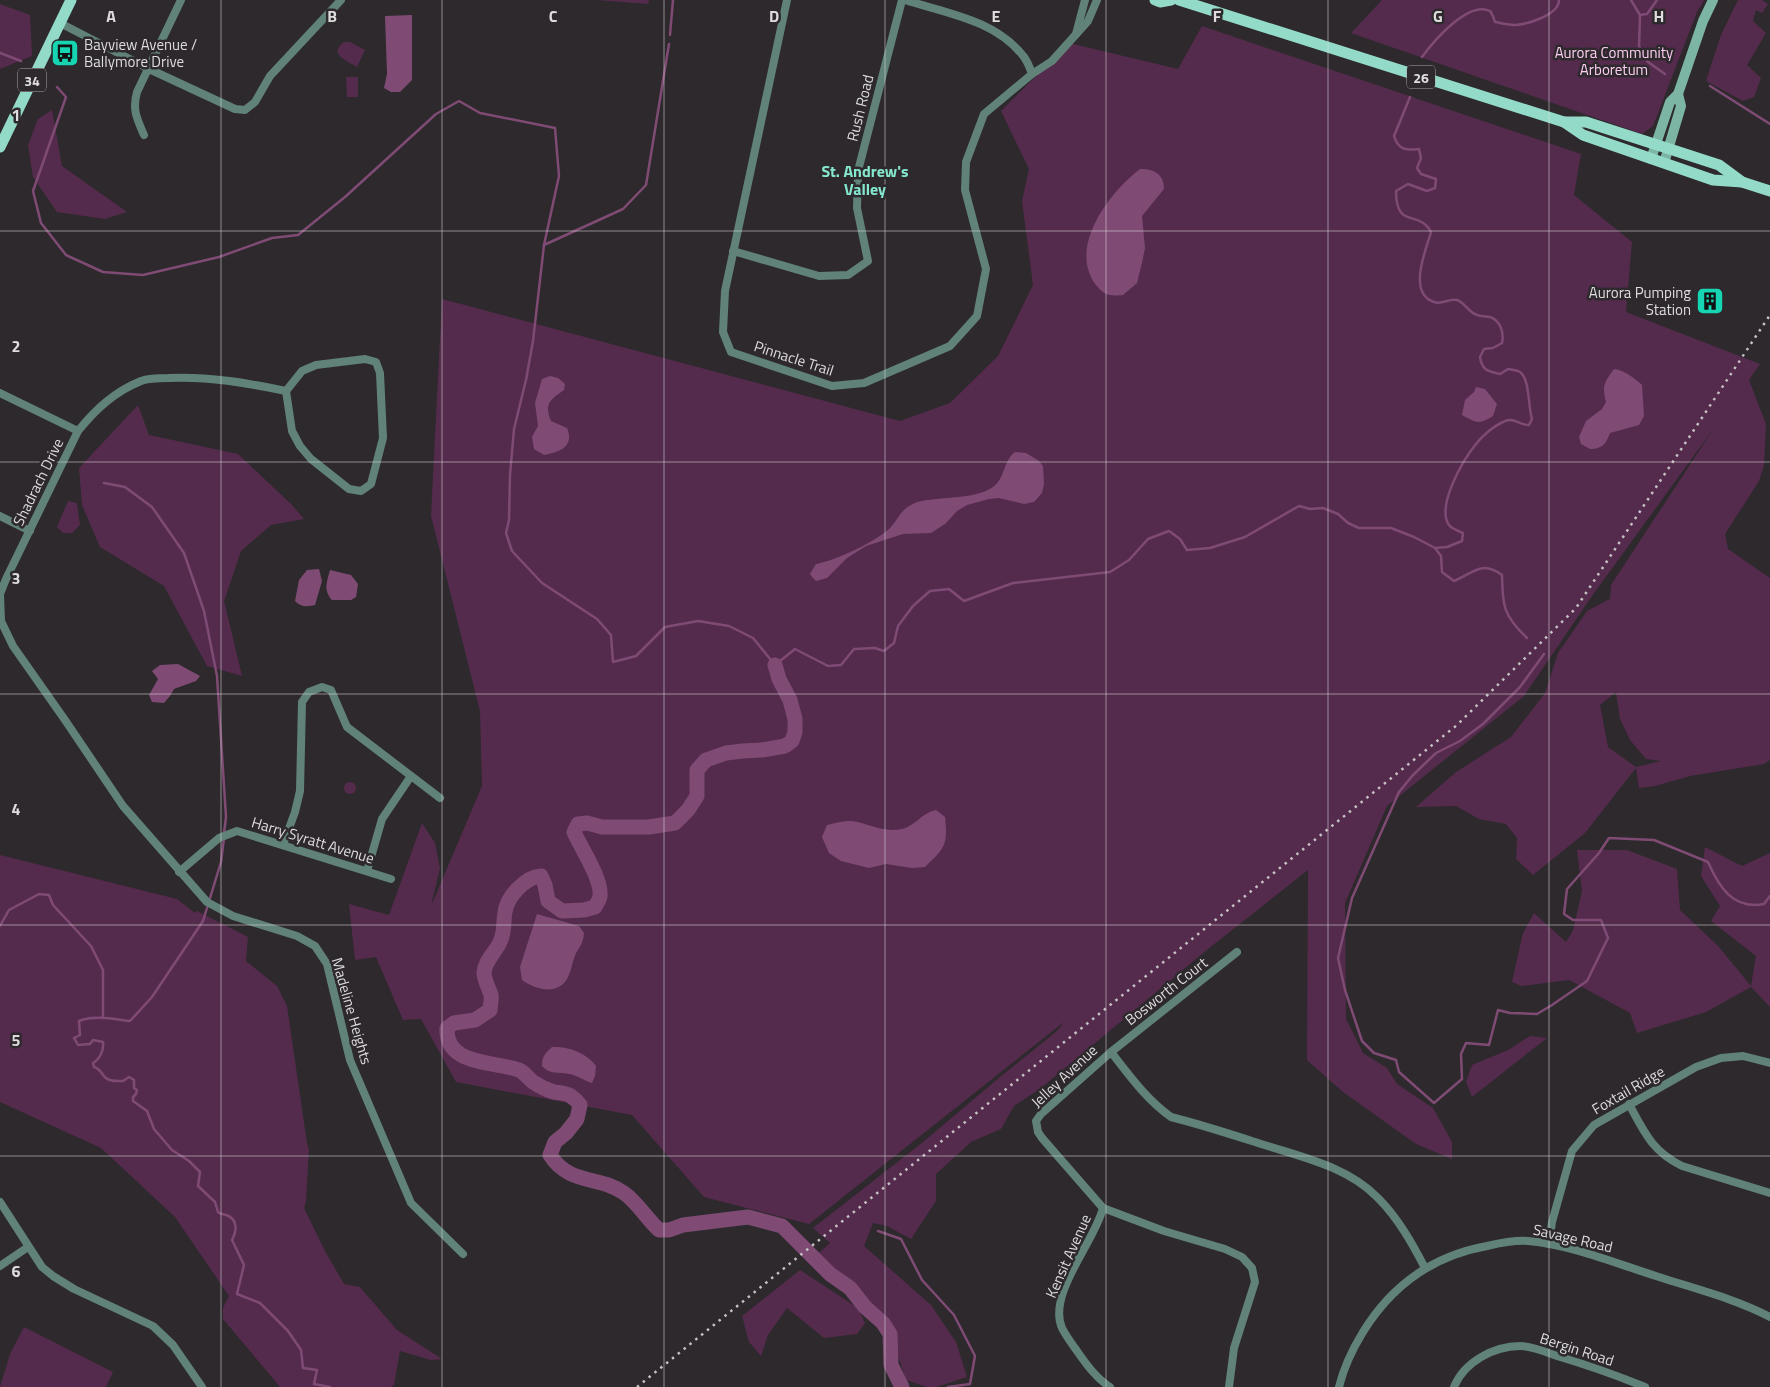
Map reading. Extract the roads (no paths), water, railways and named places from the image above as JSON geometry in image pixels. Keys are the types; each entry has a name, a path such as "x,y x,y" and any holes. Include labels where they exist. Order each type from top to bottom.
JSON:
{"main road":[{"name":"34","path":"0,147 71,0"},
{"path":"1155,0 1160,2 1171,0"},
{"name":"26","path":"1179,0 1564,122 1583,135 1651,158"},
{"name":"26","path":"1564,122 1586,122 1655,144"},
{"path":"1655,144 1719,165 1742,182"},
{"path":"1651,158 1713,180 1742,182 1770,191"}],"street":[{"path":"144,135 137,120 134,105 137,92 181,0"},
{"path":"60,24 149,69 235,109 245,110 255,102 270,76 341,0"},
{"name":"Pinnacle Trail","path":"787,0 725,290 722,332 731,352 832,386 864,382 950,346 977,316 986,269 965,190 966,162 984,114 1032,74 1052,61 1088,21 1097,0"},
{"path":"903,0 987,26 1008,39 1024,57 1032,74"},
{"name":"Rush Road","path":"733,251 819,276 848,275 868,261 857,208 858,171 903,0"},
{"name":"Pinnacle Trail","path":"1076,35 1085,0"},
{"path":"1651,158 1670,102 1678,94 1703,21 1713,0"},
{"path":"1669,165 1674,150 1681,106 1678,94"},
{"path":"365,359 376,362 380,373 383,438 371,484 362,491 349,489 311,459 300,446 292,431 286,390 302,371 316,365 365,359"},
{"name":"Shadrach Drive","path":"152,840 123,806 13,646 0,621 0,594 78,431 92,414 111,397 143,380 188,377 236,381 286,390"},
{"path":"0,393 78,431"},
{"path":"0,516 30,531"},
{"path":"283,845 295,812 300,791 302,702 309,692 322,687 331,690 346,727 440,798"},
{"path":"367,871 382,819 411,776"},
{"name":"Harry Syratt Avenue","path":"179,872 219,838 238,831 391,879"},
{"name":"Madeline Heights","path":"152,840 207,902 233,916 297,936 314,946 327,964 350,1060 412,1203 463,1254"},
{"name":"Bosworth Court","path":"1111,1052 1237,952"},
{"name":"Jelley Avenue","path":"1229,1387 1234,1348 1255,1282 1252,1268 1242,1256 1225,1249 1155,1228 1103,1208 1038,1132 1036,1121 1041,1114 1111,1052 1140,1088 1170,1117 1330,1166 1362,1185 1378,1198 1392,1214 1416,1250 1425,1268"},
{"name":"Foxtail Ridge","path":"1549,1244 1552,1222 1572,1151 1594,1124 1696,1067 1721,1058 1744,1056 1770,1063"},
{"path":"1629,1104 1638,1125 1649,1140 1670,1160 1682,1166 1770,1193"},
{"path":"0,1202 42,1267 53,1276 90,1297 153,1326 173,1346 202,1387"},
{"name":"Kensit Avenue","path":"1103,1208 1074,1268 1059,1310 1062,1327 1070,1341 1100,1380 1110,1387"},
{"name":"Savage Road","path":"1340,1387 1342,1372 1350,1354 1382,1304 1399,1287 1425,1268 1455,1254 1506,1242 1526,1241 1549,1244 1620,1263 1739,1303 1770,1317"},
{"path":"0,1266 28,1247"},
{"name":"Bergin Road","path":"1454,1387 1467,1369 1479,1358 1491,1352 1521,1346 1575,1361 1645,1387"}],"waterway":[{"path":"670,35 673,0"},
{"path":"1422,57 1452,24 1472,11 1481,9 1490,11 1495,22 1516,25 1535,21 1549,14 1558,5 1559,0"},
{"path":"1631,0 1640,15 1639,47 1648,62 1665,74"},
{"path":"1640,15 1647,14 1657,0"},
{"path":"669,44 646,185 623,209 544,245 533,341 514,429 509,520 506,533 512,551 542,583 597,619 611,635 613,662 636,656 665,627 698,621 729,626 753,638 775,665 795,649 828,666 841,665 854,649 875,648 884,651 894,643 898,626 913,606 930,591 949,589 964,601 1013,583 1110,572 1129,560 1148,539 1169,531 1180,539 1187,550 1210,548 1245,537 1299,506 1310,509 1323,508 1338,514 1348,523 1359,528 1391,528 1414,537 1435,548 1441,556 1442,572 1454,581 1483,568 1488,568 1502,575 1506,610 1513,623 1527,638"},
{"path":"0,53 21,61"},
{"path":"1710,86 1770,124"},
{"path":"57,87 66,97 33,191 41,223 66,255 103,272 143,275 219,257 272,238 298,235 345,197 436,114 459,101 480,113 555,128 559,176 544,245"},
{"path":"1410,97 1394,136 1398,144 1403,148 1410,150 1419,149 1421,158 1417,168 1421,174 1436,179 1435,188 1427,191 1408,184 1396,191 1400,211 1404,215 1426,225 1431,232 1420,270 1421,290 1426,297 1434,302 1440,303 1457,300 1475,314 1490,317 1497,321 1503,335 1502,343 1493,348 1484,349 1480,357 1481,361 1484,367 1492,372 1500,374 1508,369 1519,371 1526,381 1532,419 1529,425 1507,420 1488,432 1476,444 1458,472 1448,495 1446,507 1446,517 1449,525 1463,533 1462,541 1447,547 1435,548"},
{"path":"104,483 125,487 152,507 184,553 204,611 217,676 226,817 224,833"},
{"path":"1544,654 1520,687 1483,724 1460,741 1436,753 1413,775 1399,792 1352,898 1338,958 1345,990 1362,1041 1374,1053 1396,1060 1399,1072 1434,1103 1462,1079 1461,1054 1466,1043 1489,1045 1498,1010 1510,1013 1537,1014 1587,981 1608,938 1601,920 1573,920 1564,914 1567,889 1599,853 1609,838 1654,840 1708,862 1722,888 1736,900 1744,903 1753,905 1764,904 1770,896"},
{"path":"775,665 779,679 790,700 795,719 795,732 792,741 785,746 726,753 706,760 697,770 697,796 688,810 675,823 649,827 602,827 587,823 578,824 574,832 594,872 600,889 600,897 595,907 584,910 562,911 548,901 541,876 535,877 523,884 513,894 506,906 502,938 485,968 485,978 491,997 490,1010 475,1020 454,1023 447,1028 448,1040 462,1056 519,1070 540,1086 554,1092 564,1093 575,1100 580,1105 577,1119 566,1133 555,1142 550,1155 566,1171 576,1176 614,1187 624,1193 659,1230 748,1217 782,1226 830,1274 850,1288 865,1307 883,1323 890,1334 891,1365 902,1387"},
{"path":"224,838 221,862 203,921 152,997 130,1021 98,1018 79,1021 80,1035 74,1038 78,1045 90,1044 93,1040 103,1042 101,1054 93,1063 94,1067 108,1079 123,1081 129,1077 134,1080 134,1088 137,1090 133,1101 147,1111 154,1129 172,1150 189,1161 200,1172 198,1186 215,1202 218,1212 233,1219 235,1232 232,1240 244,1265 237,1294 260,1303 288,1331 301,1350 303,1368 317,1370 314,1384 330,1387"},
{"path":"0,926 9,910 39,894 49,895 53,905 91,946 103,970 103,1018"},
{"path":"878,1231 901,1239 922,1280 954,1315 975,1356 970,1384 948,1387"}],"railway":[{"path":"637,1387 1457,725 1576,608 1770,315"}],"place":[{"name":"Bayview Avenue / Ballymore Drive","path":"65,53"},
{"name":"Aurora Pumping Station","path":"1710,301"}],"district":[{"name":"St. Andrew's Valley","path":"865,180"}],"park label":[{"name":"Aurora Community Arboretum","path":"1614,60"}]}
